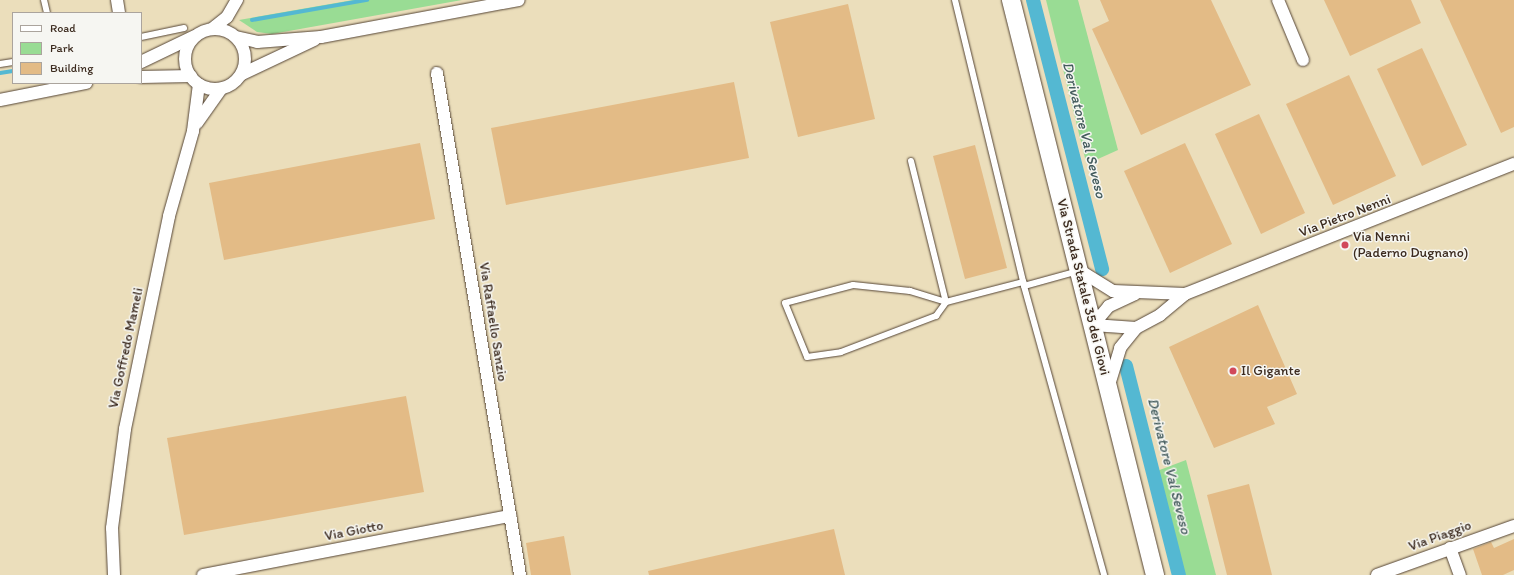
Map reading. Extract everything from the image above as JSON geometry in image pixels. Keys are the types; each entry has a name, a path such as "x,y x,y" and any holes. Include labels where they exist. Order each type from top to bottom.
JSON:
{"main road":[{"name":"Via Strada Statale 35 dei Giovi","path":"1011,0 1155,575"}],"street":[{"path":"117,0 119,12"},
{"path":"142,62 196,35 212,29 227,17 237,0"},
{"path":"212,29 257,42 321,37 519,0"},
{"path":"1278,0 1303,60"},
{"path":"193,131 195,80 186,55 196,35"},
{"path":"236,37 246,54 242,74"},
{"path":"193,131 221,89 242,74 321,37"},
{"name":"Via Raffaello Sanzio","path":"437,73 520,575"},
{"path":"142,77 195,80 221,89"},
{"path":"0,100 79,84"},
{"name":"Via Goffredo Mameli","path":"114,575 112,528 125,429 169,216 193,131"},
{"name":"Via Pietro Nenni","path":"1108,386 1120,348 1136,328 1160,315 1185,294 1514,164"},
{"name":"Via Pietro Nenni","path":"1079,270 1104,288 1134,294 1185,294"},
{"name":"Via Pietro Nenni","path":"1093,325 1109,306 1134,294"},
{"path":"1093,325 1136,328"},
{"name":"Via Giotto","path":"203,575 510,516"},
{"name":"Via Piaggio","path":"1377,575 1514,526"},
{"path":"1450,548 1460,575"}],"lane":[{"path":"44,0 47,12"},
{"path":"956,0 1024,284 1104,575"},
{"path":"142,37 184,28"},
{"path":"0,64 12,62"},
{"path":"911,161 946,302 936,316 841,352 807,357 786,303 853,285 910,291 946,302 1079,270"}],"green space":[{"path":"353,0 462,0 272,34 257,32 239,20"},
{"path":"1046,0 1078,0 1118,150 1089,163 1085,158"},
{"path":"1186,460 1216,575 1183,575 1157,471"}],"building":[{"path":"1100,0 1211,0 1251,85 1141,135 1092,29 1109,21"},
{"path":"1324,0 1411,0 1421,23 1350,56"},
{"path":"1440,0 1514,0 1514,127 1501,133"},
{"path":"848,4 875,119 798,137 770,22"},
{"path":"1422,48 1467,145 1422,166 1377,69"},
{"path":"1349,75 1396,176 1333,205 1286,104"},
{"path":"734,82 749,158 506,205 491,128"},
{"path":"1259,114 1305,213 1261,234 1215,134"},
{"path":"420,143 435,219 224,260 209,183"},
{"path":"1185,143 1232,244 1170,273 1124,171"},
{"path":"975,145 1007,268 965,279 933,156"},
{"name":"Il Gigante","path":"1258,305 1297,394 1267,407 1275,424 1214,448 1169,347"},
{"path":"406,396 424,492 184,535 167,438"},
{"path":"1249,484 1272,575 1227,575 1207,495"},
{"path":"834,529 845,575 649,575 648,571"},
{"path":"564,536 571,575 531,575 526,543"},
{"path":"1514,539 1514,570 1503,575 1482,575 1473,549 1491,542 1494,548"}],"waterway":[{"path":"252,20 367,0"},
{"name":"Derivatore Val Seveso","path":"1033,0 1102,269"},
{"path":"0,73 12,71"},
{"name":"Derivatore Val Seveso","path":"1126,366 1179,575"}],"place":[{"name":"Via Nenni (Paderno Dugnano)","path":"1345,245"},
{"name":"Il Gigante","path":"1233,371"}]}
